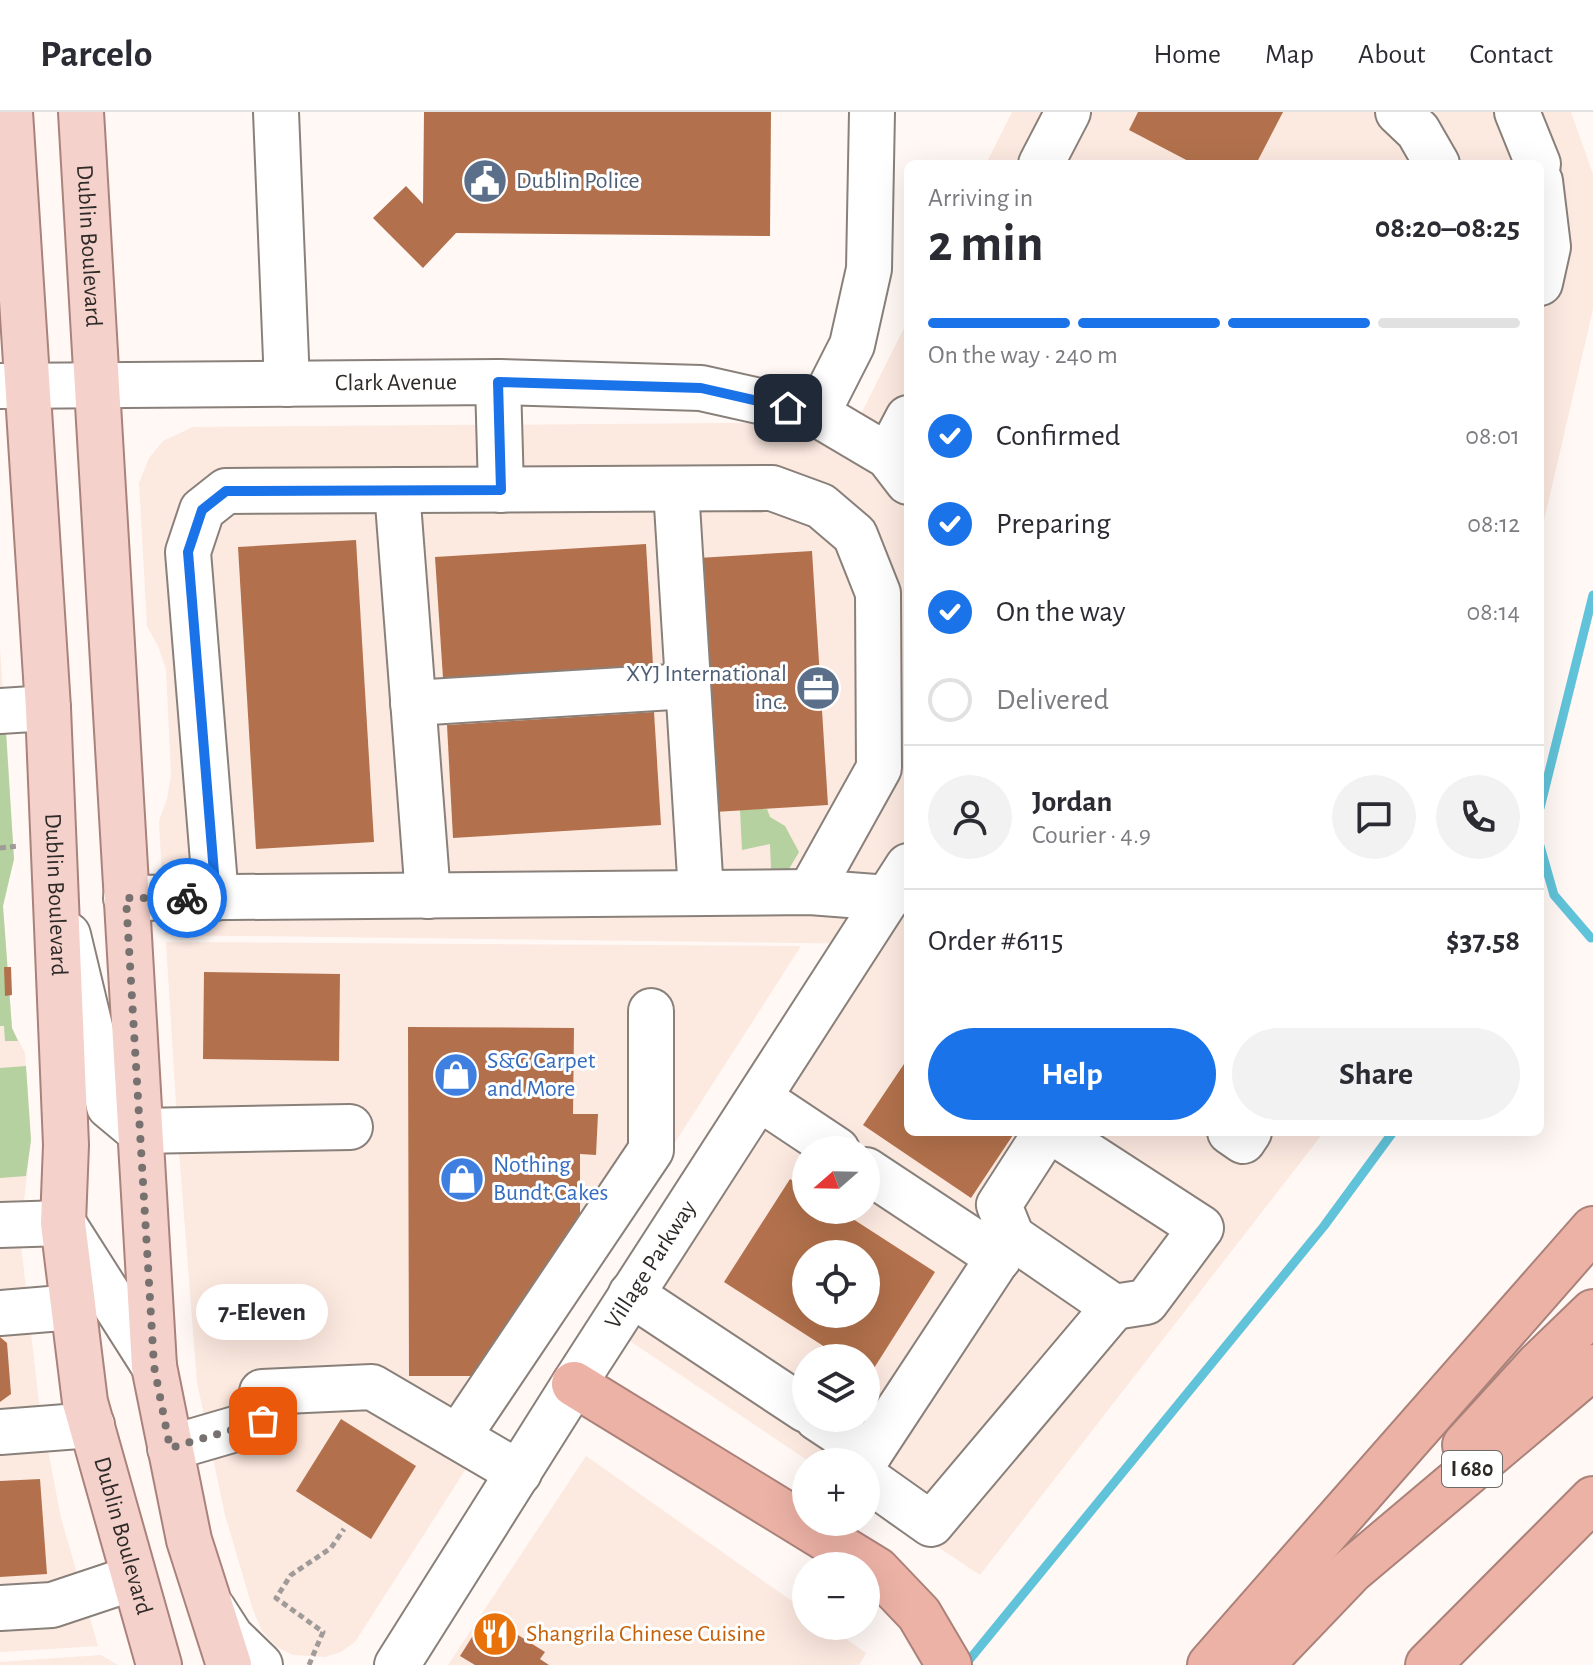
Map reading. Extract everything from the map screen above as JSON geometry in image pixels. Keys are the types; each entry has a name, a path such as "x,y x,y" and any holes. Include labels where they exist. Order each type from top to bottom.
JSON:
{"highway":[{"path":"1210,1665 1593,1229"},
{"path":"1351,1571 1539,1364 1593,1312"},
{"name":"I 680","path":"1261,1665 1351,1571 1593,1367"},
{"path":"574,1384 877,1570 919,1614 949,1665"},
{"path":"1428,1665 1593,1499"}],"main road":[{"name":"Dublin Boulevard","path":"10,112 14,385 48,708 66,1145 63,1223 85,1402 133,1578 151,1661"},
{"name":"Dublin Boulevard","path":"81,112 154,1366 189,1540 229,1665"}],"street":[{"path":"276,112 287,384"},
{"path":"817,414 852,345 869,269 872,112"},
{"path":"1043,160 1068,112"},
{"path":"1398,112 1418,131 1435,160"},
{"path":"1517,112 1536,160"},
{"name":"Clark Avenue","path":"14,385 498,382 701,388 817,414 901,452"},
{"path":"498,382 501,490"},
{"path":"216,898 188,552 202,510 226,491 772,488 821,506 855,535 878,593 879,768 810,892"},
{"path":"676,489 701,893"},
{"path":"397,490 428,896"},
{"path":"413,703 688,686"},
{"path":"0,711 48,708"},
{"path":"54,874 109,1106 139,1131 350,1127"},
{"path":"126,898 810,892 896,899"},
{"name":"Village Parkway","path":"397,1665 631,1294 759,1098 896,899"},
{"path":"458,1437 651,1150 651,1011"},
{"path":"759,1098 816,1136"},
{"path":"877,1448 1006,1248 999,1205 1043,1136"},
{"path":"880,1178 1114,1307 1146,1302 1201,1228 1059,1136"},
{"path":"0,1225 63,1223 154,1366"},
{"path":"631,1294 792,1401"},
{"path":"0,1313 74,1307"},
{"path":"880,1476 931,1524 1114,1307"},
{"path":"170,1448 263,1407 372,1387 519,1473"},
{"path":"0,1432 92,1425"},
{"path":"832,1432 850,1448"},
{"path":"0,1608 52,1605 133,1578"},
{"path":"209,1603 231,1637 260,1665"}],"path":[{"path":"0,848 18,846"},
{"path":"309,1665 323,1632 276,1598 291,1575 331,1548 344,1529"}],"shaded area":[{"path":"1012,112 1571,112 1593,174 1593,309 1544,521 1544,160 988,160"},
{"path":"904,328 904,1136 1321,1136 980,1575 880,1508 880,1448 792,1450 630,1341 883,944 165,935 159,821 171,775 166,669 147,626 139,483 149,458 163,441 193,427 857,422"},
{"path":"0,648 14,859 3,906 12,1028 25,1053 31,1140 20,1236 39,1403 61,1518 98,1646 0,1652"},
{"path":"166,942 801,946 355,1642 341,1652 325,1657 293,1655 277,1647 262,1631 225,1515 197,1382"},
{"path":"586,1456 792,1601 792,1640 848,1640 866,1653 859,1665 448,1665"},
{"path":"101,1655 118,1665 0,1665 0,1662"}],"green space":[{"path":"6,731 14,859 3,906 12,1028 18,1041 5,1041 4,1026 0,1026 0,732"},
{"path":"767,809 770,817 785,826 799,852 789,869 771,870 770,844 742,850 740,810"},
{"path":"26,1066 31,1140 26,1176 0,1178 0,1068"}],"building":[{"path":"424,112 771,112 770,236 456,233 423,268 373,218 406,186 423,204"},
{"path":"1138,112 1283,112 1258,160 1186,160 1129,130"},
{"path":"356,540 374,842 256,849 238,547"},
{"path":"646,544 653,665 443,678 435,557"},
{"path":"812,551 828,805 714,812 698,558"},
{"path":"654,712 661,825 453,838 447,725"},
{"path":"4,967 11,967 12,995 5,996"},
{"path":"204,972 340,974 339,1061 203,1059"},
{"path":"408,1027 574,1028 573,1114 598,1114 596,1155 580,1154 580,1233 482,1376 409,1376"},
{"path":"904,1064 904,1136 1012,1136 971,1198 863,1125"},
{"path":"790,1179 792,1224 861,1224 935,1272 880,1359 880,1344 820,1344 795,1328 880,1328 880,1240 792,1240 792,1326 724,1282"},
{"path":"0,1337 7,1343 11,1394 0,1402"},
{"path":"341,1419 416,1466 371,1539 296,1491"},
{"path":"40,1479 47,1574 0,1577 0,1481"},
{"name":"Shangrila Chinese Cuisine","path":"486,1615 545,1652 540,1659 549,1665 475,1665 460,1656"}],"waterway":[{"path":"1544,792 1593,595"},
{"path":"1544,860 1554,895 1591,938"},
{"path":"965,1665 1324,1226 1390,1136"}],"way so far":[{"path":"187,898 126,898 154,1366 170,1448 263,1421"}],"place":[{"name":"Dublin Police","path":"485,181"},
{"name":"XYJ International inc.","path":"818,688"},
{"name":"S&G Carpet and More","path":"456,1075"},
{"name":"Nothing Bundt Cakes","path":"462,1179"},
{"name":"7-Eleven","path":"263,1421"},
{"name":"Shangrila Chinese Cuisine","path":"495,1634"}],"route":[{"path":"187,898 216,898 188,552 202,510 226,491 501,490 498,382 701,388 788,408"}]}
